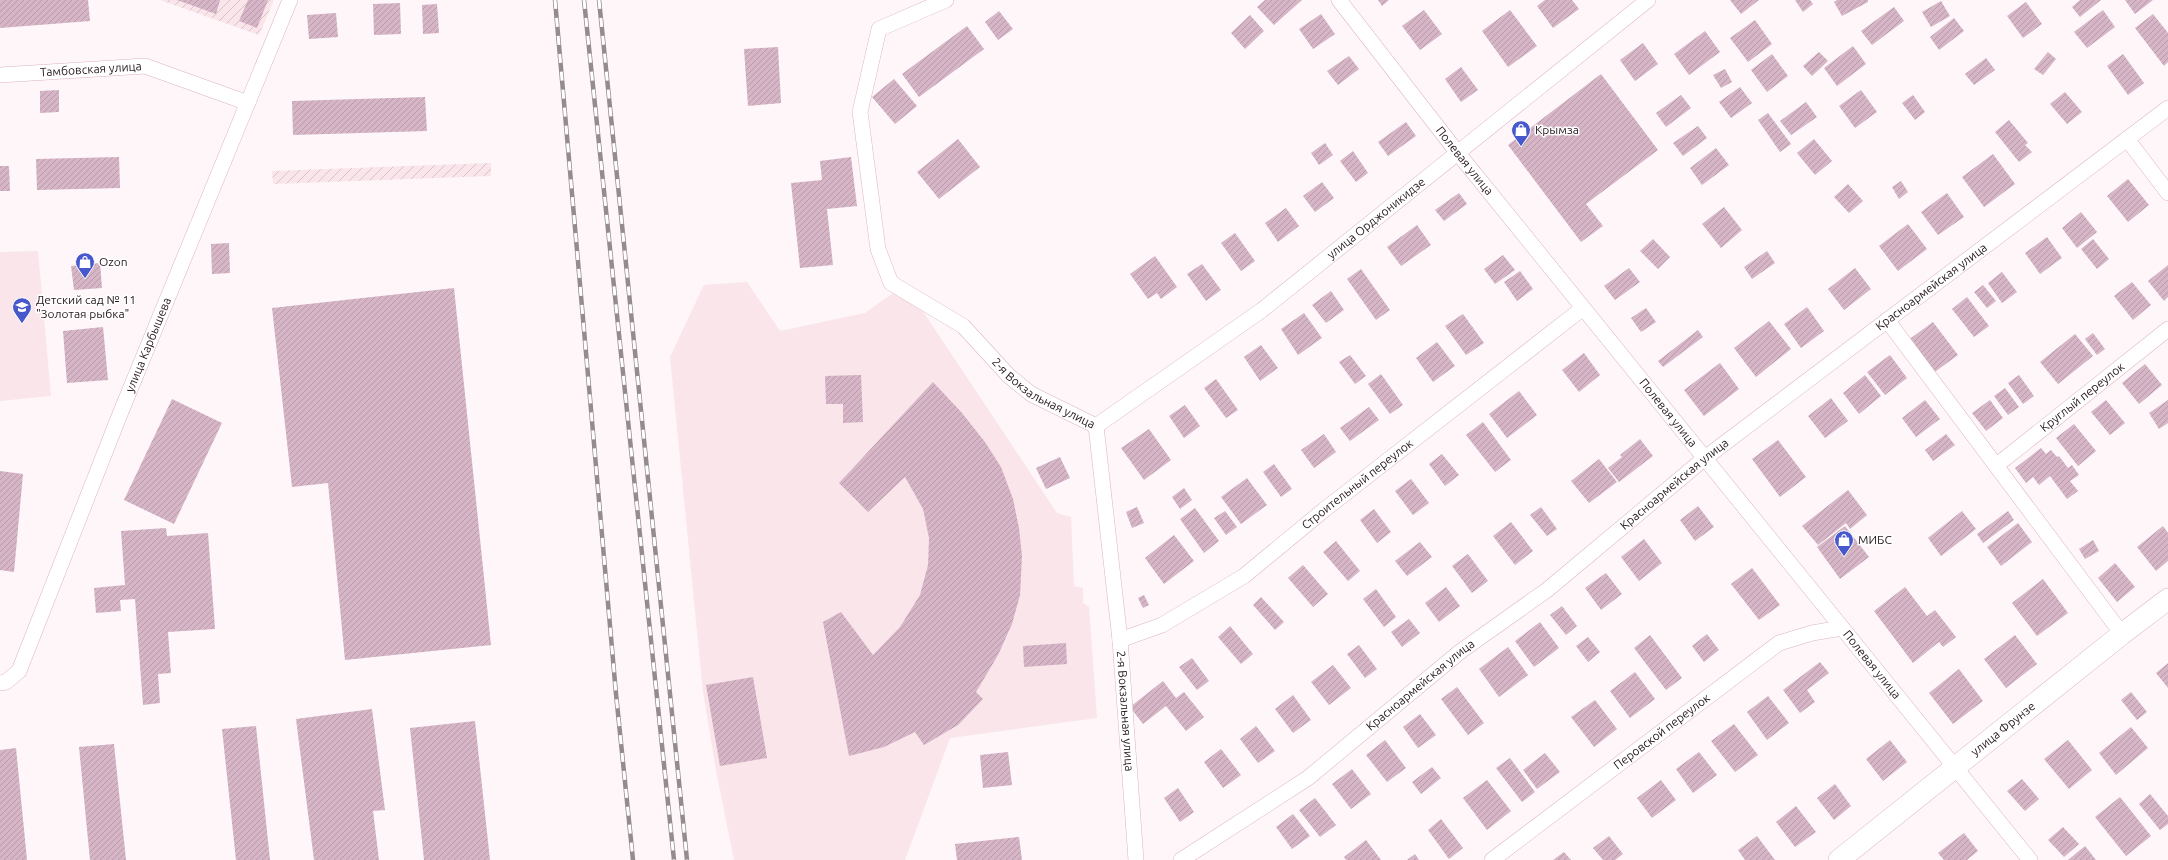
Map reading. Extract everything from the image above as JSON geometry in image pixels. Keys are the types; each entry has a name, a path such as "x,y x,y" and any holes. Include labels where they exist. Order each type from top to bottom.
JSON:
{"street":[{"name":"улица Карбышева","path":"0,683 6,682 19,671 120,414 290,0"},
{"name":"2-я Вокзальная улица","path":"946,0 878,29 860,112 878,249 891,283 963,326 1009,376 1031,394 1096,426 1120,640 1136,860"},
{"name":"Полевая улица","path":"1339,0 1583,308 2030,860"},
{"name":"улица Орджоникидзе","path":"1096,426 1262,310 1648,0"},
{"name":"Тамбовская улица","path":"0,75 145,66 248,103"},
{"name":"Красноармейская улица","path":"1180,860 1308,778 1461,651 1547,590 1705,458 2168,108"},
{"path":"2127,139 2168,193"},
{"name":"Строительный переулок","path":"1120,640 1162,625 1244,576 1324,510 1583,308"},
{"path":"1887,320 2122,634"},
{"name":"Круглый переулок","path":"1997,465 2168,329"},
{"name":"улица Фрунзе","path":"1839,860 2168,599"},
{"name":"Перовской переулок","path":"1492,860 1779,643 1812,633 1842,628"}],"shaded area":[{"path":"160,0 274,0 259,35"},
{"path":"491,163 491,176 273,184 272,171"},
{"name":"Детский сад № 11 \"Золотая рыбка\"","path":"38,251 51,396 0,401 0,252"},
{"path":"747,282 780,331 865,313 893,293 920,307 1057,513 1071,517 1074,586 1083,588 1083,603 1089,607 1097,718 950,738 905,860 734,860 716,770 703,692 670,357 704,285"}],"building":[{"path":"0,0 88,0 90,21 0,28"},
{"path":"177,0 220,0 216,14"},
{"path":"248,0 268,0 257,28 239,21"},
{"path":"1265,0 1302,0 1274,25 1257,7"},
{"path":"1378,0 1389,0 1382,6"},
{"path":"1545,0 1572,0 1579,9 1553,28 1537,6"},
{"path":"1730,0 1759,0 1741,14"},
{"path":"1795,0 1810,0 1813,4 1803,12"},
{"path":"1837,0 1868,0 1868,2 1842,16 1834,2"},
{"path":"2080,0 2101,0 2080,17 2072,7"},
{"path":"2125,0 2153,0 2135,14"},
{"path":"1941,1 1950,16 1931,27 1922,12"},
{"path":"2026,2 2042,24 2023,38 2007,16"},
{"path":"400,3 401,34 374,35 373,4"},
{"path":"437,4 439,33 423,34 422,5"},
{"path":"1894,7 1904,21 1872,45 1861,31"},
{"path":"1424,10 1442,34 1420,50 1402,26"},
{"path":"1510,10 1537,46 1508,67 1482,31"},
{"path":"2103,10 2115,27 2087,48 2074,32"},
{"path":"999,11 1013,29 998,40 985,22"},
{"path":"336,13 338,37 309,39 307,15"},
{"path":"1321,14 1335,34 1313,49 1299,29"},
{"path":"2153,14 2168,33 2168,62 2164,66 2135,28"},
{"path":"1250,15 1264,31 1245,49 1231,33"},
{"path":"1954,18 1964,31 1939,50 1930,37"},
{"path":"1755,20 1772,44 1748,62 1730,38"},
{"path":"967,26 984,49 919,97 902,74"},
{"path":"1705,31 1720,52 1689,75 1674,54"},
{"path":"1643,43 1658,64 1635,81 1620,60"},
{"path":"1853,46 1866,64 1837,86 1824,68"},
{"path":"778,47 781,103 748,106 744,49"},
{"path":"1819,52 1828,61 1812,76 1803,66"},
{"path":"2048,52 2056,59 2043,75 2034,69"},
{"path":"1772,54 1788,76 1767,92 1751,70"},
{"path":"2123,54 2144,83 2128,95 2107,66"},
{"path":"1349,56 1359,69 1338,85 1327,71"},
{"path":"1986,58 1995,70 1974,85 1965,74"},
{"path":"1461,67 1478,90 1461,102 1445,79"},
{"path":"1725,69 1732,82 1721,88 1713,75"},
{"path":"1601,74 1658,150 1586,204 1603,226 1581,242 1508,145"},
{"path":"894,79 917,106 895,124 872,97"},
{"path":"1740,87 1752,103 1731,118 1719,102"},
{"path":"59,90 59,112 40,113 40,91"},
{"path":"1861,90 1877,112 1855,128 1839,106"},
{"path":"2065,92 2082,112 2067,124 2050,104"},
{"path":"1681,95 1691,108 1666,127 1656,113"},
{"path":"1913,95 1925,112 1915,120 1902,103"},
{"path":"425,97 427,131 293,135 292,101"},
{"path":"1806,102 1817,117 1791,135 1780,121"},
{"path":"1768,113 1791,144 1780,152 1758,120"},
{"path":"2009,120 2028,143 2025,145 2032,152 2019,162 1995,132"},
{"path":"1406,122 1416,136 1388,156 1378,142"},
{"path":"1698,126 1707,138 1683,156 1673,143"},
{"path":"958,139 980,167 939,199 917,172"},
{"path":"1814,139 1832,161 1815,175 1797,153"},
{"path":"1325,143 1333,155 1319,165 1311,153"},
{"path":"1716,148 1729,165 1702,185 1690,168"},
{"path":"1353,151 1368,173 1356,182 1340,161"},
{"path":"1993,154 2015,184 1984,207 1962,177"},
{"path":"119,157 120,188 37,190 36,159"},
{"path":"851,157 857,206 827,209 833,265 800,268 791,183 822,180 820,161"},
{"path":"0,166 9,166 10,191 0,191"},
{"path":"2128,179 2149,205 2128,222 2107,196"},
{"path":"1901,181 1908,192 1899,199 1892,187"},
{"path":"1322,182 1334,198 1315,212 1303,196"},
{"path":"1848,184 1863,201 1849,213 1834,197"},
{"path":"1459,193 1467,204 1444,221 1435,210"},
{"path":"1947,193 1964,217 1938,235 1921,212"},
{"path":"1724,207 1742,230 1721,248 1702,224"},
{"path":"1286,208 1299,226 1278,242 1265,223"},
{"path":"2081,212 2097,232 2077,248 2062,228"},
{"path":"1908,224 1927,249 1898,271 1879,246"},
{"path":"1417,225 1431,245 1401,266 1387,247"},
{"path":"1235,233 1255,261 1241,271 1221,243"},
{"path":"2047,237 2062,258 2040,274 2025,253"},
{"path":"1653,239 1670,257 1658,269 1640,251"},
{"path":"2093,239 2109,259 2097,269 2081,249"},
{"path":"229,243 230,273 212,274 211,244"},
{"path":"1767,251 1775,263 1752,279 1744,267"},
{"path":"1503,255 1515,270 1495,284 1484,269"},
{"path":"1155,256 1177,287 1161,299 1157,293 1148,299 1130,274"},
{"path":"100,263 102,288 74,290 71,266"},
{"path":"1202,264 1221,290 1206,301 1187,274"},
{"path":"2168,265 2168,297 2164,301 2148,281"},
{"path":"1629,268 1640,282 1615,300 1604,286"},
{"path":"1855,268 1871,289 1844,310 1828,289"},
{"path":"1361,269 1390,310 1376,320 1347,279"},
{"path":"1520,271 1533,289 1517,301 1504,282"},
{"path":"2002,272 2017,292 2002,303 1988,283"},
{"path":"2132,282 2151,305 2133,320 2114,296"},
{"path":"1983,285 1996,301 1987,308 1974,292"},
{"path":"454,288 491,645 345,660 328,483 292,487 272,308"},
{"path":"1331,291 1344,310 1326,323 1312,305"},
{"path":"1967,297 1989,326 1974,337 1952,309"},
{"path":"1807,307 1824,331 1801,348 1784,324"},
{"path":"1646,308 1656,322 1641,332 1631,318"},
{"path":"1304,313 1322,338 1298,355 1281,329"},
{"path":"1463,314 1484,343 1466,355 1445,326"},
{"path":"1769,321 1791,349 1756,377 1734,348"},
{"path":"1933,322 1958,355 1932,374 1907,341"},
{"path":"103,327 108,380 67,383 63,331"},
{"path":"1698,330 1703,337 1663,367 1658,361"},
{"path":"2093,333 2105,349 2097,355 2085,339"},
{"path":"2075,334 2093,356 2058,384 2040,362"},
{"path":"1437,342 1455,366 1433,382 1416,358"},
{"path":"1261,345 1278,368 1260,381 1244,357"},
{"path":"1584,353 1600,375 1579,392 1562,370"},
{"path":"1350,355 1366,376 1355,384 1339,362"},
{"path":"1890,355 1907,378 1885,395 1867,372"},
{"path":"1720,363 1739,389 1704,416 1684,390"},
{"path":"2145,364 2162,385 2139,404 2122,383"},
{"path":"1381,374 1403,405 1390,414 1368,384"},
{"path":"861,375 863,422 843,423 843,404 826,404 825,376"},
{"path":"1865,375 1881,396 1859,414 1843,393"},
{"path":"2019,375 2034,396 2023,404 2008,383"},
{"path":"1216,379 1238,410 1226,418 1204,388"},
{"path":"933,382 962,413 985,442 1001,467 1013,499 1019,528 1022,556 1020,595 1012,624 998,655 976,692 983,699 958,725 924,745 915,732 884,747 849,756 823,622 841,612 873,655 900,627 920,595 928,565 929,538 923,509 905,477 868,512 839,483"},
{"path":"2005,388 2019,407 2008,415 1994,396"},
{"path":"1519,391 1537,415 1507,438 1489,414"},
{"path":"1831,398 1848,421 1825,438 1808,416"},
{"path":"172,399 222,423 174,524 124,500"},
{"path":"1925,400 1940,419 1916,437 1902,418"},
{"path":"1990,400 2003,418 1986,431 1972,413"},
{"path":"2106,400 2125,423 2110,435 2091,412"},
{"path":"2168,400 2168,423 2159,429 2149,413"},
{"path":"1185,405 1200,426 1184,438 1169,416"},
{"path":"1369,407 1379,420 1350,441 1340,428"},
{"path":"1483,422 1511,460 1495,472 1466,435"},
{"path":"2074,424 2096,451 2078,466 2056,438"},
{"path":"1149,429 1171,460 1144,480 1121,448"},
{"path":"1324,434 1336,452 1314,468 1301,450"},
{"path":"1946,434 1955,445 1933,461 1925,450"},
{"path":"1640,439 1653,456 1619,482 1608,468 1622,457 1620,455"},
{"path":"1778,440 1806,477 1780,497 1752,459"},
{"path":"2041,448 2046,454 2051,450 2057,457 2059,456 2068,468 2072,465 2079,475 2070,481 2078,491 2067,499 2050,476 2039,485 2033,477 2026,483 2015,468"},
{"path":"1442,454 1459,475 1445,486 1429,464"},
{"path":"1060,457 1070,478 1046,489 1036,468"},
{"path":"1599,459 1617,482 1589,503 1571,481"},
{"path":"1274,464 1292,489 1281,497 1263,472"},
{"path":"0,471 23,474 14,572 0,570"},
{"path":"1247,478 1267,505 1241,524 1221,497"},
{"path":"1411,479 1429,503 1413,515 1395,491"},
{"path":"1184,488 1192,500 1180,509 1172,497"},
{"path":"1848,490 1867,515 1850,529 1846,523 1818,545 1802,526"},
{"path":"1698,506 1714,527 1695,541 1680,520"},
{"path":"1137,507 1144,523 1132,528 1126,512"},
{"path":"1541,507 1557,529 1547,536 1530,515"},
{"path":"1195,508 1219,541 1204,553 1180,519"},
{"path":"1374,509 1391,532 1377,543 1360,520"},
{"path":"1225,511 1237,527 1226,535 1214,518"},
{"path":"1962,511 1976,529 1941,556 1928,538"},
{"path":"2008,511 2014,520 1983,543 1977,534"},
{"path":"1511,522 1533,551 1515,565 1493,536"},
{"path":"2018,523 2032,542 2001,566 1987,547"},
{"path":"1845,526 1869,557 1840,579 1817,547"},
{"path":"2163,526 2168,533 2168,561 2156,571 2137,547"},
{"path":"166,528 167,536 208,533 215,629 168,632 171,673 158,674 160,703 143,705 135,599 120,600 121,611 96,613 94,588 125,585 121,531"},
{"path":"1174,535 1194,561 1164,584 1145,558"},
{"path":"1644,539 1662,563 1639,581 1621,557"},
{"path":"2093,540 2099,551 2085,559 2079,549"},
{"path":"1336,541 1360,571 1348,581 1323,552"},
{"path":"1420,542 1432,557 1407,576 1395,561"},
{"path":"1468,554 1488,581 1472,593 1452,566"},
{"path":"2115,563 2135,587 2117,602 2098,578"},
{"path":"1303,565 1328,594 1313,607 1288,578"},
{"path":"1752,568 1780,605 1759,620 1731,584"},
{"path":"1606,573 1622,594 1601,610 1585,588"},
{"path":"2043,579 2068,613 2037,636 2012,603"},
{"path":"1446,587 1460,606 1439,622 1425,603"},
{"path":"1905,587 1927,616 1935,610 1956,637 1943,647 1939,642 1913,663 1874,611"},
{"path":"1376,589 1396,617 1384,627 1363,599"},
{"path":"1144,595 1149,605 1143,608 1138,598"},
{"path":"1261,597 1284,622 1275,630 1253,605"},
{"path":"1562,606 1577,626 1566,635 1550,615"},
{"path":"1409,619 1420,633 1402,647 1391,632"},
{"path":"1540,622 1559,648 1534,667 1515,641"},
{"path":"1230,626 1253,654 1241,664 1218,637"},
{"path":"1707,634 1719,650 1704,662 1692,646"},
{"path":"1650,635 1682,678 1666,690 1634,648"},
{"path":"2015,635 2037,664 2006,688 1984,659"},
{"path":"1588,637 1600,652 1588,662 1576,646"},
{"path":"1066,643 1067,664 1024,667 1023,646"},
{"path":"1359,645 1377,669 1365,678 1347,654"},
{"path":"1508,647 1528,675 1499,697 1479,669"},
{"path":"1192,658 1209,681 1197,690 1179,667"},
{"path":"1820,662 1829,673 1807,690 1815,702 1800,713 1783,690"},
{"path":"2168,663 2168,688 2156,673"},
{"path":"1333,665 1351,688 1329,705 1311,682"},
{"path":"1959,669 1983,701 1953,724 1929,693"},
{"path":"1635,672 1655,699 1630,718 1610,691"},
{"path":"753,677 767,758 720,766 706,685"},
{"path":"1163,681 1176,698 1184,692 1204,717 1186,731 1166,706 1143,724 1130,707"},
{"path":"1457,687 1484,723 1468,735 1441,699"},
{"path":"2131,692 2147,712 2137,720 2121,700"},
{"path":"1293,695 1311,720 1293,733 1275,709"},
{"path":"1768,696 1789,723 1767,740 1747,712"},
{"path":"1595,700 1617,729 1594,747 1571,717"},
{"path":"372,709 385,810 373,811 379,860 314,860 296,719"},
{"path":"1420,714 1436,735 1418,748 1403,727"},
{"path":"475,721 490,860 424,860 410,728"},
{"path":"1734,724 1758,755 1735,772 1711,741"},
{"path":"256,726 270,860 236,860 222,729"},
{"path":"1256,726 1275,751 1258,763 1240,739"},
{"path":"2131,727 2148,748 2116,775 2099,753"},
{"path":"1385,740 1406,768 1387,782 1366,755"},
{"path":"1890,740 1907,762 1883,781 1866,759"},
{"path":"2068,740 2092,770 2069,789 2044,759"},
{"path":"114,744 126,860 90,860 79,747"},
{"path":"16,748 27,860 0,860 0,750"},
{"path":"1221,749 1241,775 1223,788 1204,762"},
{"path":"1008,752 1012,785 983,788 980,755"},
{"path":"1699,752 1717,775 1693,793 1676,769"},
{"path":"1545,753 1560,772 1537,789 1523,770"},
{"path":"1510,758 1535,792 1522,802 1496,768"},
{"path":"1432,767 1441,778 1421,794 1412,782"},
{"path":"1352,769 1371,794 1351,809 1332,784"},
{"path":"2022,779 2039,799 2025,811 2007,791"},
{"path":"1487,780 1511,811 1487,830 1463,798"},
{"path":"1661,780 1676,800 1652,818 1637,798"},
{"path":"1835,784 1851,806 1834,820 1817,798"},
{"path":"1178,788 1194,812 1180,822 1164,798"},
{"path":"2150,794 2168,816 2168,824 2160,830 2139,804"},
{"path":"2120,797 2151,836 2126,856 2095,817"},
{"path":"1315,798 1336,825 1320,837 1299,810"},
{"path":"1796,806 1816,832 1795,847 1776,822"},
{"path":"1293,814 1310,836 1292,849 1276,827"},
{"path":"1441,819 1463,848 1449,859 1428,830"},
{"path":"2063,827 2079,844 2064,857 2048,840"},
{"path":"1964,833 1978,851 1967,860 1944,860 1938,853"},
{"path":"1609,836 1623,854 1615,860 1603,860 1593,848"},
{"path":"1757,836 1775,860 1745,860 1738,850"},
{"path":"1019,837 1022,860 957,860 955,844"},
{"path":"1366,840 1381,860 1346,860 1344,857"},
{"path":"2085,846 2096,860 2068,860"},
{"path":"1564,852 1571,860 1553,860"},
{"path":"1415,854 1419,860 1407,860"}],"railway":[{"path":"555,0 616,694 633,860"},
{"path":"584,0 674,860"},
{"path":"599,0 687,860"}],"place":[{"name":"Крымза","path":"1521,147"},
{"name":"Ozon","path":"85,279"},
{"name":"Детский сад № 11 \"Золотая рыбка\"","path":"22,324"},
{"name":"МИБС","path":"1844,557"}]}
